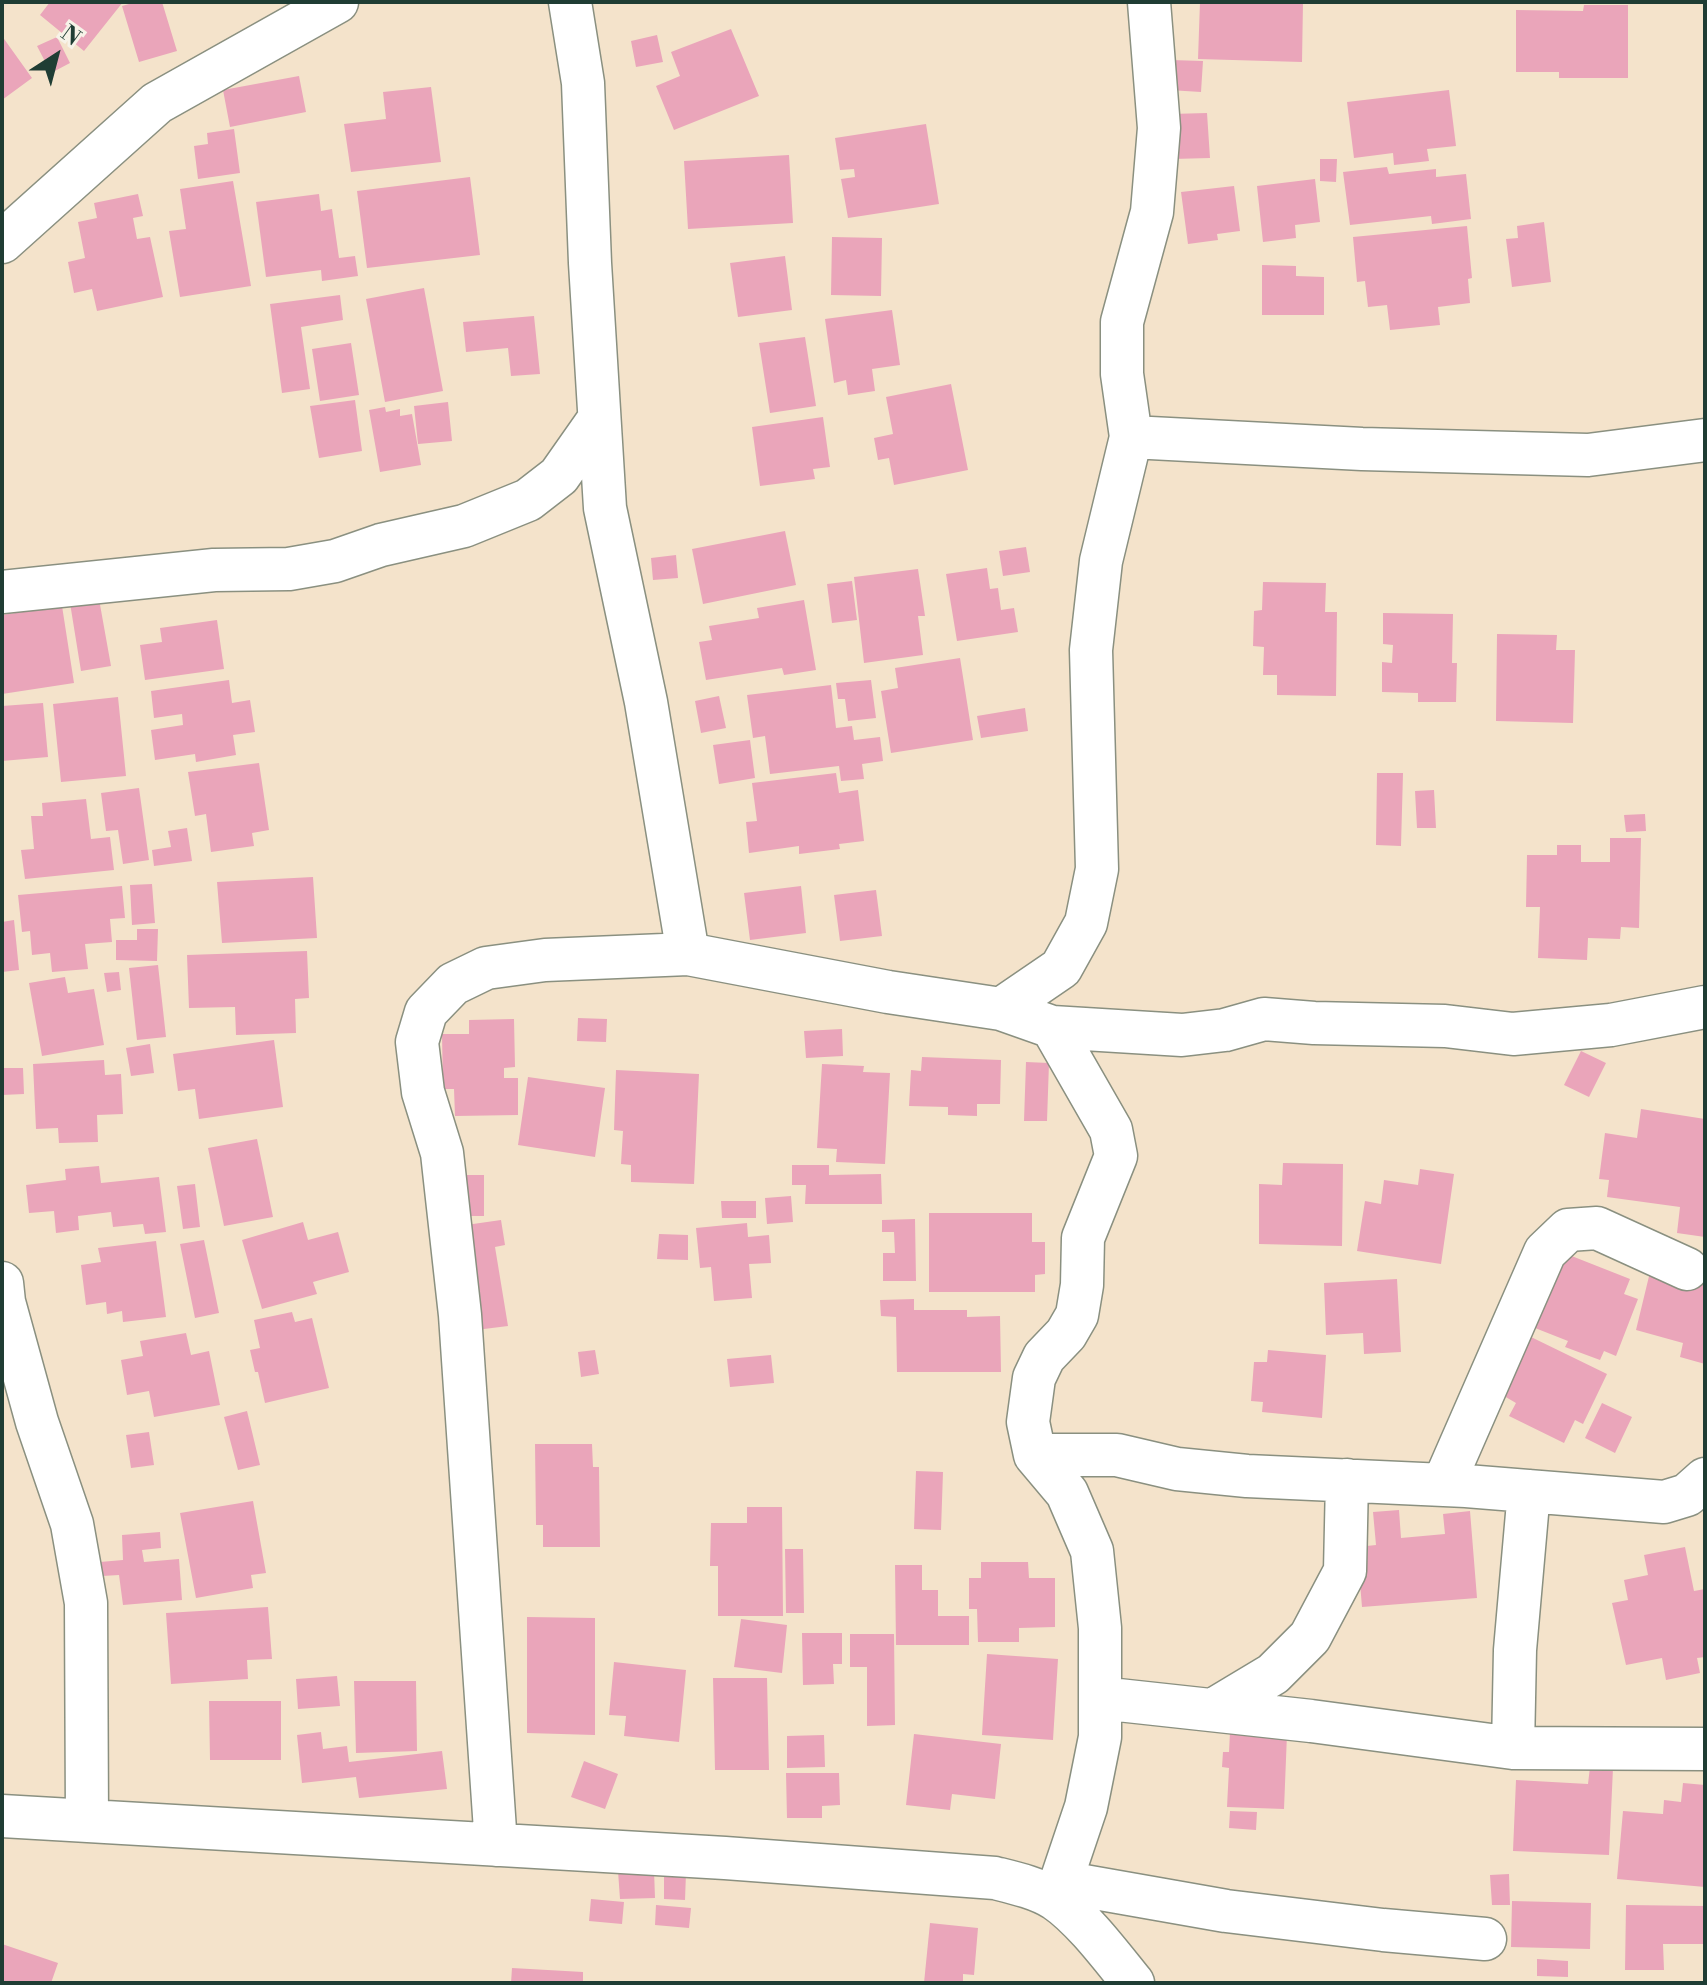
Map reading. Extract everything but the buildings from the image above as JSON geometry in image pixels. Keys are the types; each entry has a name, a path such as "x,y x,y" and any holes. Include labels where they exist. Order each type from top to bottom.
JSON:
{"street":[{"path":"2,242 157,103 337,2"},
{"path":"570,2 583,83 605,508 646,702 688,954"},
{"path":"1001,1009 1061,968 1086,923 1097,869 1091,650 1101,561 1131,437 1122,374 1122,322 1152,212 1159,128 1149,2"},
{"path":"2,592 214,570 289,569 335,561 381,545 464,526 528,500 559,476 599,419"},
{"path":"1131,437 1362,449 1588,455 1705,440"},
{"path":"496,1845 460,1315 442,1153 423,1092 417,1042 426,1012 453,984 486,968 545,960 688,954 888,992 1001,1009 1052,1027 1182,1035 1225,1030 1264,1019 1445,1026 1513,1034 1611,1025 1705,1007"},
{"path":"1052,1027 1111,1130 1116,1156 1083,1238 1082,1285 1077,1315 1066,1334 1044,1357 1034,1378 1028,1422 1035,1455 1067,1493 1092,1551 1100,1628 1100,1737 1086,1807 1058,1890"},
{"path":"1443,1485 1545,1252 1568,1230 1597,1228 1687,1269"},
{"path":"2,1283 4,1302 37,1422 72,1524 86,1603 87,1821"},
{"path":"1035,1455 1117,1455 1177,1469 1247,1476 1443,1485 1664,1502 1687,1495 1705,1479"},
{"path":"1213,1710 1273,1674 1310,1637 1345,1571 1347,1480"},
{"path":"1513,1748 1515,1650 1529,1491"},
{"path":"1100,1698 1513,1748 1705,1749"},
{"path":"2,1816 995,1878 1025,1886 1383,1930 1485,1939"},
{"path":"1058,1890 1133,1983"}]}
